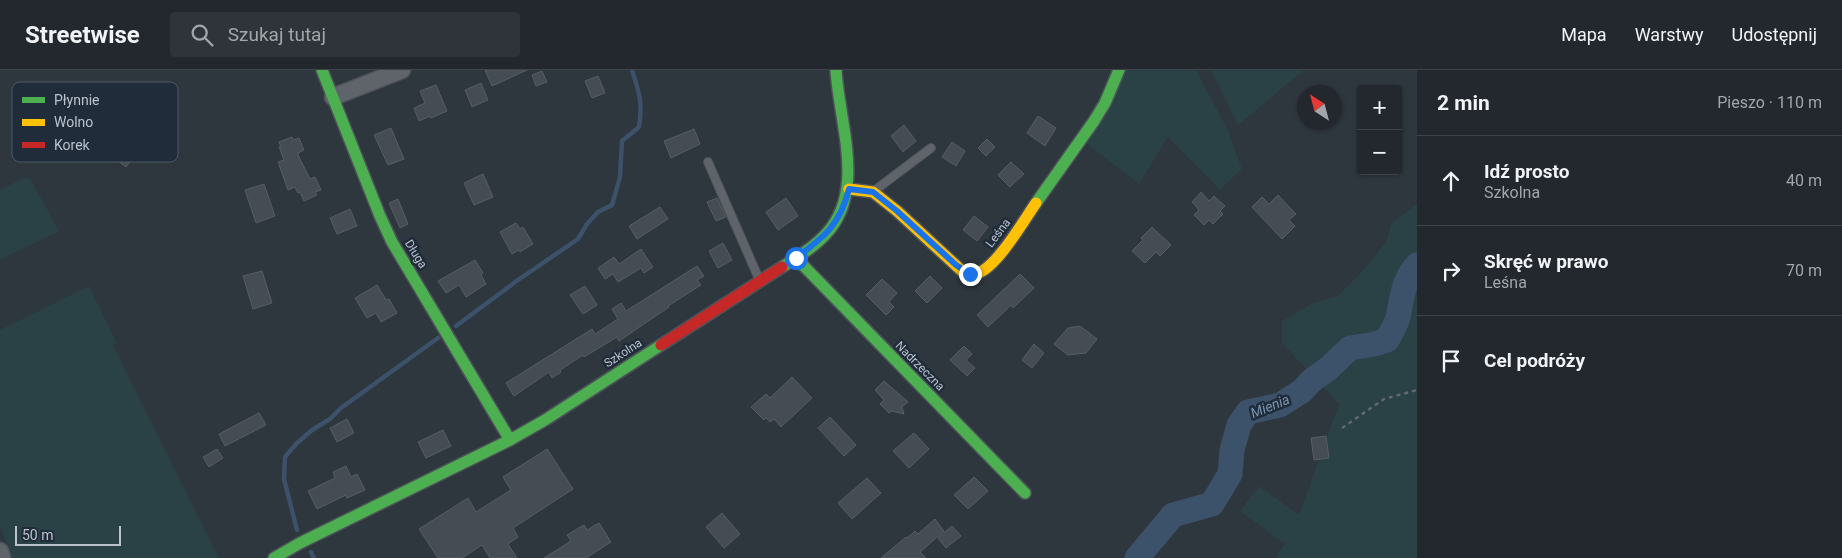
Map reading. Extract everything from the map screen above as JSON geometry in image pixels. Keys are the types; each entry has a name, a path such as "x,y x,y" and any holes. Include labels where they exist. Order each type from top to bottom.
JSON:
{"street":[{"name":"Długa","path":"322,70 392,242 510,440"},
{"path":"333,97 402,70"},
{"name":"Szkolna","path":"274,558 300,543 510,440 545,420 796,258 822,239 834,226 843,209 849,189 847,150 837,92 836,70"},
{"name":"Leśna","path":"873,192 897,211 962,270 970,274 980,273 999,256 1089,129 1105,103 1119,70"},
{"path":"849,189 873,192"},
{"name":"Nadrzeczna","path":"796,258 1025,493"},
{"path":"0,551 2,558"}],"lane":[{"path":"873,192 931,148"},
{"path":"708,162 760,281"}],"path":[{"path":"1342,428 1384,398 1417,390"}],"green space":[{"path":"1125,70 1196,70 1228,130 1242,169 1220,190 1168,137 1139,184 1085,142"},
{"path":"1211,70 1304,70 1238,125"},
{"path":"30,178 59,231 0,260 0,190 22,179"},
{"path":"1417,204 1417,558 1275,558 1285,544 1240,511 1259,486 1299,515 1339,404 1282,343 1282,321 1313,303 1338,296 1360,274 1386,242 1391,224"},
{"path":"89,286 117,343 113,345 219,558 11,558 0,526 0,330"}],"building":[{"path":"485,70 527,70 492,86"},
{"path":"542,71 547,82 536,86 532,75"},
{"path":"598,76 605,93 592,98 585,81"},
{"path":"481,83 488,100 472,107 465,90"},
{"path":"436,85 447,111 419,121 414,108 425,103 420,91"},
{"path":"1038,116 1056,128 1045,146 1027,133"},
{"path":"904,125 916,141 903,152 891,136"},
{"path":"391,128 404,159 388,165 374,135"},
{"path":"694,129 700,144 671,158 664,141"},
{"path":"292,137 293,140 299,138 304,150 298,153 299,157 310,179 315,177 321,190 315,192 317,195 304,201 300,192 298,193 295,187 288,190 278,162 284,160 279,142"},
{"path":"987,139 995,147 986,156 978,148"},
{"path":"952,142 965,151 956,166 942,157"},
{"path":"119,162 130,162 126,167"},
{"path":"1011,162 1024,174 1010,187 998,175"},
{"path":"483,174 493,197 474,205 464,183"},
{"path":"264,184 275,216 256,223 245,190"},
{"path":"1201,192 1209,201 1214,196 1225,206 1220,211 1223,214 1213,224 1209,220 1204,225 1194,215 1199,210 1192,202"},
{"path":"1278,195 1296,214 1289,220 1295,226 1282,239 1252,207 1262,197 1269,204"},
{"path":"717,198 726,217 716,221 707,202"},
{"path":"786,198 798,216 778,230 766,212"},
{"path":"398,199 408,224 400,228 389,203"},
{"path":"660,207 668,219 637,239 629,226"},
{"path":"350,209 357,226 337,234 330,218"},
{"path":"974,216 988,227 977,241 963,230"},
{"path":"516,223 520,229 523,227 533,244 520,252 519,250 512,254 500,232"},
{"path":"1152,227 1171,245 1160,256 1156,252 1145,263 1132,251"},
{"path":"723,243 732,260 718,268 709,251"},
{"path":"641,249 653,267 644,273 641,268 618,282 613,274 605,279 598,268 614,257 619,264"},
{"path":"475,260 483,273 481,275 486,284 466,297 459,285 446,293 438,281"},
{"path":"697,266 704,276 697,280 701,285 619,341 617,337 584,357 583,355 560,370 561,372 552,378 549,372 514,396 506,383 592,329 595,334 618,319 612,309 621,303 626,311"},
{"path":"262,271 272,303 253,309 243,276"},
{"path":"1020,274 1034,288 1013,308 1011,305 988,327 977,315"},
{"path":"930,276 942,288 927,303 915,291"},
{"path":"882,279 897,293 889,302 894,307 886,315 866,295"},
{"path":"377,285 386,300 389,299 397,313 381,322 376,313 367,318 355,298"},
{"path":"585,286 597,305 583,314 570,295"},
{"path":"1080,326 1097,339 1086,353 1068,355 1054,344 1068,328"},
{"path":"1034,344 1044,353 1032,368 1022,360"},
{"path":"964,346 972,354 966,360 975,368 967,376 950,360"},
{"path":"792,377 812,398 781,427 774,419 770,422 766,418 764,420 751,407 766,394 770,398"},
{"path":"884,381 908,402 902,407 904,414 891,411 889,413 880,404 884,400 875,390"},
{"path":"259,413 266,425 225,446 219,434"},
{"path":"830,417 856,445 844,456 818,428"},
{"path":"347,419 354,433 337,442 330,428"},
{"path":"443,430 451,446 426,458 418,442"},
{"path":"914,433 929,449 909,468 893,451"},
{"path":"1326,436 1329,458 1314,460 1311,438"},
{"path":"217,449 223,458 209,467 203,457"},
{"path":"547,449 573,489 513,528 518,537 508,544 517,558 490,558 482,545 462,558 438,558 419,529 468,498 476,512 511,490 503,477"},
{"path":"346,466 351,477 357,474 365,490 347,498 346,495 317,509 308,491 335,478 333,472"},
{"path":"974,477 988,491 968,509 954,495"},
{"path":"867,478 881,493 852,519 838,503"},
{"path":"722,513 740,534 724,548 706,527"},
{"path":"935,519 944,531 920,552 926,558 881,558 906,537 915,531 918,534"},
{"path":"599,523 611,542 586,558 544,558 571,541 567,535 584,525 587,530"},
{"path":"952,526 961,536 946,548 938,538"}],"waterway":[{"path":"456,326 578,239 587,224 598,212 612,205 620,177 622,141 639,127 640,98 632,70"},
{"name":"Mienia","path":"1137,558 1173,515 1212,504 1230,474 1232,450 1239,425 1248,412 1280,405 1302,391 1350,348 1387,340 1397,320 1406,283 1417,265"},
{"path":"297,530 284,479 285,457 312,430 330,419 341,408 438,338"},
{"path":"311,552 314,558"}],"traffic: fast":[{"path":"322,70 392,242 510,440"},
{"path":"782,267 825,235 838,218 845,199 848,178 847,156 836,70"},
{"path":"1036,203 1094,121 1105,103 1119,70"},
{"path":"796,258 1025,493"},
{"path":"274,558 300,543 510,440 545,420 661,345"}],"traffic: slow":[{"path":"849,189 873,192 897,211 962,271 968,273 978,273 985,269 1002,253 1036,203"}],"traffic: jam":[{"path":"661,345 782,267"}],"route":[{"path":"796,258 822,239 834,226 843,209 849,189 873,192 897,211 956,265 970,274"}]}
